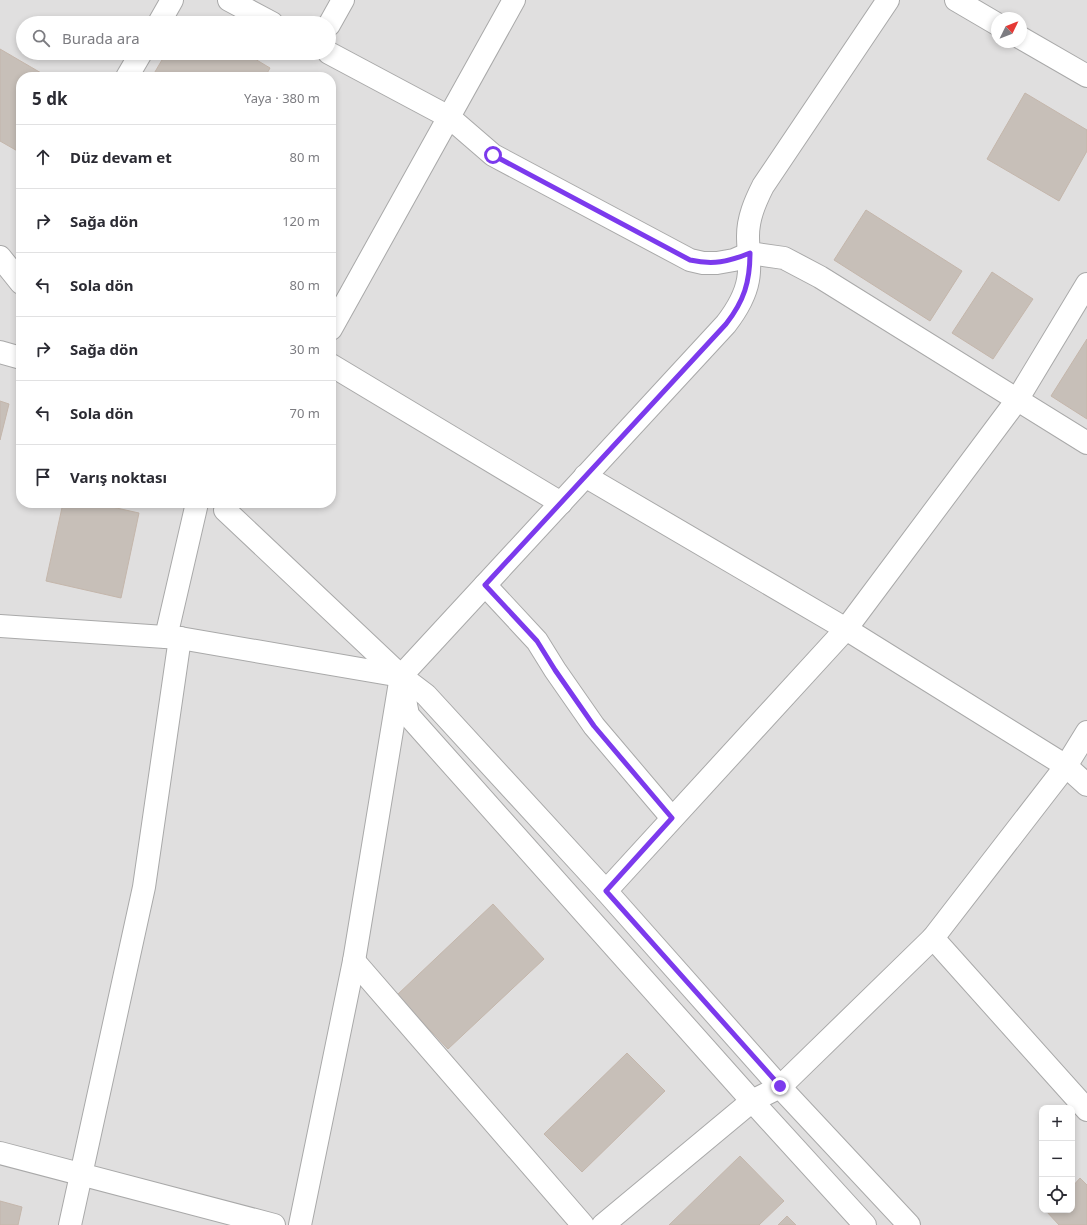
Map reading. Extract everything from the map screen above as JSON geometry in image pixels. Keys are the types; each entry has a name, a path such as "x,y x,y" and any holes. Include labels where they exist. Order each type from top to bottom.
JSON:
{"street":[{"path":"163,16 172,0"},
{"path":"229,0 259,16"},
{"path":"334,16 343,0"},
{"path":"336,321 514,0"},
{"path":"300,1225 354,961 401,676 726,324 744,295 748,281 750,253 748,236 750,220 755,202 763,186 888,0"},
{"path":"956,0 991,20"},
{"path":"1027,41 1087,76"},
{"path":"336,57 449,116 493,155 690,260 703,263 717,263 734,260 750,253 784,258 820,277 1087,443"},
{"path":"130,72 137,60"},
{"path":"606,891 846,629 1017,400 1087,284"},
{"path":"0,352 16,357"},
{"path":"336,368 561,503"},
{"path":"585,476 846,629 1066,766 1087,785"},
{"path":"70,1225 144,887 173,637 196,508"},
{"path":"227,508 401,676 426,695 606,891 780,1086 909,1225"},
{"path":"485,585 537,641 555,670 594,726 672,818"},
{"path":"0,626 173,637 401,676"},
{"path":"401,676 408,715 752,1101 865,1225"},
{"path":"603,1225 752,1101 780,1086 933,938 1066,766 1087,732"},
{"path":"933,938 1087,1110"},
{"path":"354,961 583,1225"},
{"path":"0,1153 274,1225"}],"shaded area":[{"path":"0,0 1087,0 1087,1225 0,1225"}],"building":[{"path":"0,49 16,58 16,60 19,60 39,72 16,72 16,150 0,141"},
{"path":"162,60 257,60 270,68 268,72 155,72"},
{"path":"1025,93 1087,130 1087,151 1059,201 987,159"},
{"path":"866,210 962,271 930,321 834,260"},
{"path":"992,272 1033,299 993,359 952,333"},
{"path":"1087,339 1087,419 1051,396"},
{"path":"0,401 9,404 0,440"},
{"path":"62,508 116,508 139,513 121,598 46,581"},
{"path":"493,904 544,959 448,1049 397,995"},
{"path":"627,1053 665,1091 582,1172 544,1134"},
{"path":"740,1156 784,1201 759,1225 669,1225"},
{"path":"1080,1178 1087,1185 1087,1225 1059,1225 1048,1213 1075,1213 1075,1184"},
{"path":"0,1201 22,1207 18,1225 0,1225"},
{"path":"787,1216 796,1225 778,1225"}],"route":[{"path":"493,155 690,260 703,263 717,263 734,260 750,253 750,267 744,295 726,324 485,585 537,641 555,670 594,726 672,818 606,891 780,1086"}]}
